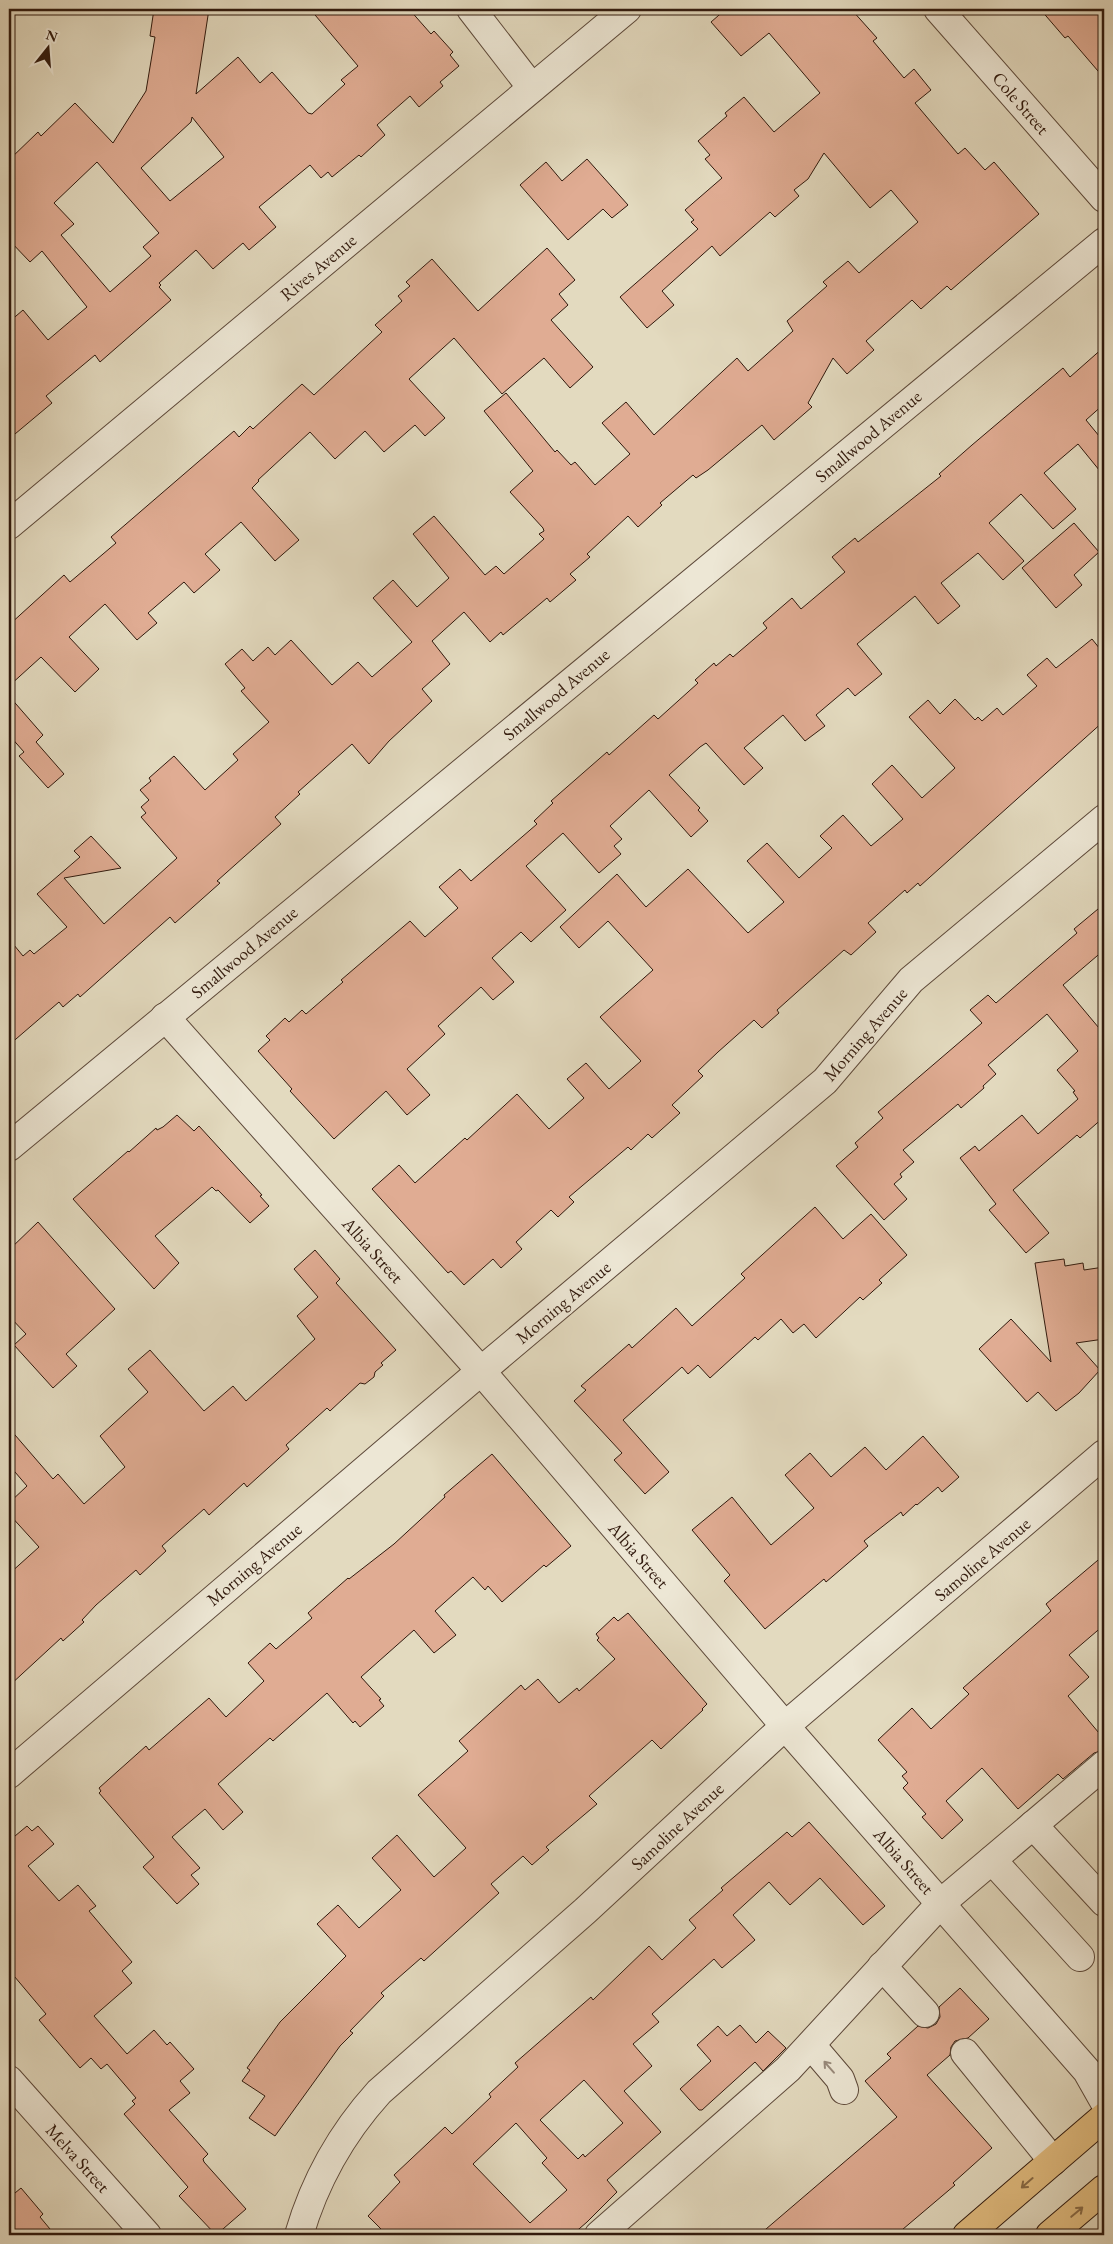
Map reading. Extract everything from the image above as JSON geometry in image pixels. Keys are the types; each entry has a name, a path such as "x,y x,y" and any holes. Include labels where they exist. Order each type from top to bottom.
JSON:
{"main road":[{"path":"967,2235 1104,2117"},
{"path":"1050,2235 1104,2189"}],"street":[{"path":"471,9 532,88"},
{"name":"Rives Avenue","path":"9,525 627,9"},
{"name":"Cole Street","path":"938,9 1104,198"},
{"name":"Smallwood Avenue","path":"9,1148 1104,242"},
{"name":"Morning Avenue","path":"9,1774 481,1370 825,1081 911,980 1104,819"},
{"name":"Albia Street","path":"165,1017 481,1370 785,1726 1087,2071 1104,2101"},
{"name":"Samoline Avenue","path":"299,2235 316,2185 333,2153 354,2120 379,2092 585,1911 785,1726 1104,1454"},
{"path":"599,2235 788,2069 941,1903 1104,1765"},
{"path":"1033,1825 1104,1902"},
{"path":"992,1860 1080,1957"},
{"path":"882,1966 925,2013"},
{"path":"810,2045 840,2079 844,2090"},
{"path":"965,2053 1053,2161"},
{"name":"Melva Street","path":"9,2080 147,2235"}],"building":[{"path":"154,9 209,9 196,94 238,57 260,83 272,72 308,113 312,114 345,84 341,80 358,66 310,9 409,9 431,34 434,31 453,52 450,55 459,66 440,82 443,86 419,107 410,96 377,125 385,135 361,157 359,155 332,177 328,172 321,178 310,165 259,207 276,227 249,250 243,243 213,269 196,250 159,283 161,285 159,287 171,300 100,362 95,355 46,396 52,403 9,439 9,322 23,310 48,340 87,307 42,251 30,262 9,240 9,160 38,132 41,136 75,103 113,143 146,91 155,37 150,36","holes":["192,117 224,157 170,201 141,168 191,122","97,162 159,233 143,247 151,256 110,292 61,235 74,224 54,203"]},
{"path":"726,9 851,9 877,38 873,41 904,78 914,69 931,90 915,103 958,154 965,148 985,170 994,162 1039,214 951,290 947,286 921,309 912,300 866,341 874,350 847,374 833,358 808,403 812,407 774,440 762,425 708,470 696,478 693,475 660,503 662,505 638,527 628,516 587,554 590,557 570,574 576,580 550,602 547,598 503,635 501,632 490,642 464,612 432,641 450,664 422,689 432,701 389,741 369,764 352,744 298,792 300,794 275,817 281,824 217,881 220,883 175,923 170,917 80,997 78,994 63,1007 59,1002 9,1045 9,939 23,956 30,950 34,954 67,927 37,894 80,857 74,851 91,836 121,868 64,878 104,924 177,858 141,817 146,813 141,807 149,800 140,790 151,781 149,778 174,756 205,790 238,760 233,754 269,722 241,691 245,688 225,664 242,649 253,661 268,647 275,655 291,640 332,685 358,662 372,677 412,642 373,598 393,580 417,607 449,578 413,534 434,516 485,575 496,566 504,574 544,539 539,534 544,531 543,528 510,492 533,471 484,411 506,393 555,452 557,450 571,465 575,462 595,485 630,454 602,423 626,402 654,435 737,358 748,371 793,331 787,321 827,286 823,282 848,261 859,273 918,222 891,190 870,208 824,153 808,179 794,190 799,196 775,217 770,212 720,256 712,246 662,291 674,305 647,328 620,297 698,229 691,222 694,220 685,210 722,178 705,159 710,155 698,141 727,116 725,113 744,97 774,132 820,93 769,33 741,56 711,22"},
{"path":"1040,9 1097,9 1104,17 1104,78 1068,36 1065,38"},
{"path":"587,159 628,205 612,218 603,209 568,240 520,185 546,162 562,181"},
{"path":"547,248 575,280 559,294 568,305 551,320 593,367 570,388 544,358 502,394 454,338 409,379 445,418 425,436 415,425 384,452 365,431 335,459 310,432 258,480 252,488 299,540 275,561 241,522 205,554 220,570 194,593 184,582 148,613 157,623 137,640 105,604 69,637 99,669 75,692 41,657 9,686 9,625 64,575 70,582 116,543 111,537 234,431 239,437 250,426 253,429 302,384 314,395 382,332 375,325 402,301 398,296 410,286 406,282 432,259 478,311"},
{"path":"1104,347 1104,404 1086,420 1104,442 1104,476 1078,444 1044,473 1076,509 1053,529 1021,494 989,523 1024,561 1003,580 978,553 941,583 960,606 938,624 915,596 857,644 882,674 855,696 848,688 816,715 825,726 805,741 783,715 744,748 763,768 744,785 706,743 700,747 669,775 700,808 698,810 708,821 691,837 649,790 610,826 622,839 614,846 621,854 599,873 563,833 526,866 566,910 531,942 521,932 492,958 514,982 493,1000 481,987 438,1026 445,1034 407,1069 430,1095 407,1115 386,1091 334,1139 290,1091 292,1089 258,1051 270,1040 266,1036 285,1018 289,1022 302,1010 306,1014 343,982 341,980 410,921 425,937 458,908 439,887 460,869 471,881 537,824 534,821 553,803 551,801 607,752 609,755 654,715 658,719 698,683 695,680 714,663 716,666 730,654 733,657 767,628 763,623 792,598 801,609 845,572 832,557 855,538 858,542 941,476 939,474 1063,368 1070,377"},
{"path":"1074,523 1099,552 1074,575 1082,585 1056,608 1022,568"},
{"path":"1092,639 1104,654 1104,721 920,886 918,883 907,893 905,890 868,923 876,932 851,955 844,950 777,1010 779,1013 762,1028 754,1020 718,1052 698,1071 703,1076 672,1105 680,1113 652,1138 648,1134 631,1150 628,1147 569,1197 574,1202 558,1217 551,1210 516,1242 522,1249 501,1268 493,1259 464,1285 451,1271 448,1273 372,1189 399,1165 415,1183 465,1138 467,1140 517,1094 549,1129 584,1098 567,1079 586,1063 609,1089 641,1061 600,1017 653,970 608,921 579,948 560,927 617,874 646,907 688,869 748,933 784,902 747,861 767,843 799,878 832,848 820,836 843,815 871,846 903,819 872,784 892,765 922,798 955,768 909,717 928,700 940,714 955,699 975,720 978,717 982,721 997,708 1003,715 1037,686 1027,675 1047,658 1056,668"},
{"path":"9,696 43,735 36,742 64,774 48,788 19,756 24,752 9,735"},
{"path":"1104,904 1104,950 1063,985 1104,1034 1104,1117 1080,1138 1077,1135 1013,1190 1049,1233 1026,1253 989,1210 996,1204 960,1158 975,1146 979,1151 1022,1115 1038,1134 1078,1099 1073,1092 1075,1091 1057,1070 1078,1051 1047,1014 988,1065 996,1074 983,1086 984,1088 961,1108 958,1104 903,1150 914,1162 900,1174 902,1177 894,1184 907,1199 884,1220 836,1166 858,1147 855,1143 883,1118 878,1112 982,1023 970,1010 988,995 996,1003 1077,933 1074,929"},
{"path":"177,1115 194,1131 199,1126 262,1195 260,1196 269,1206 250,1223 218,1190 216,1191 212,1187 155,1236 179,1263 154,1289 73,1199 156,1128 157,1130 163,1127"},
{"path":"815,1207 843,1239 871,1214 907,1255 879,1280 882,1283 863,1300 860,1297 816,1338 804,1324 793,1333 781,1319 758,1340 755,1337 710,1378 698,1365 688,1374 682,1367 623,1420 669,1472 645,1494 614,1460 622,1453 574,1401 586,1390 581,1386 629,1344 632,1348 676,1308 692,1326 745,1278 741,1274"},
{"path":"38,1222 115,1309 66,1354 77,1366 53,1388 14,1345 26,1334 9,1316 9,1250"},
{"path":"315,1250 340,1279 336,1283 396,1350 381,1363 383,1365 375,1372 374,1377 365,1384 360,1383 330,1411 327,1408 286,1445 289,1449 247,1487 244,1483 209,1515 204,1509 162,1546 166,1551 140,1575 136,1570 96,1605 82,1620 84,1622 63,1641 61,1638 9,1686 9,1574 39,1547 9,1514 9,1503 27,1486 9,1465 9,1428 53,1479 58,1474 84,1504 125,1467 100,1436 148,1392 128,1369 150,1350 204,1411 233,1386 246,1401 315,1339 297,1316 318,1297 294,1269"},
{"path":"1064,1259 1065,1266 1083,1263 1084,1270 1104,1267 1104,1339 1076,1343 1100,1370 1079,1393 1056,1411 1038,1392 1027,1402 979,1349 1011,1319 1051,1362 1035,1263"},
{"path":"923,1436 959,1477 942,1492 938,1487 903,1516 901,1512 864,1541 868,1546 826,1582 824,1579 765,1629 724,1581 730,1575 692,1530 732,1497 771,1545 814,1508 785,1475 810,1453 831,1477 865,1447 886,1470"},
{"path":"492,1454 571,1546 546,1567 544,1565 502,1602 488,1586 485,1590 473,1577 435,1611 456,1635 434,1653 414,1630 361,1677 381,1699 379,1700 384,1706 360,1727 355,1721 353,1723 327,1693 273,1741 270,1738 218,1784 243,1812 223,1830 205,1809 172,1837 200,1868 191,1875 199,1884 177,1904 143,1867 154,1857 99,1793 101,1791 99,1788 146,1746 149,1750 209,1698 226,1717 264,1681 248,1663 270,1643 276,1649 312,1618 308,1613 348,1578 394,1544 445,1497 444,1495"},
{"path":"1104,1555 1104,1625 1069,1655 1089,1677 1068,1696 1104,1739 1104,1750 1094,1753 1063,1779 1058,1774 1018,1809 982,1768 946,1801 963,1820 942,1839 922,1817 926,1814 903,1788 908,1783 902,1776 907,1772 878,1740 912,1708 931,1729 969,1694 963,1688 1051,1611 1046,1604"},
{"path":"628,1613 707,1704 703,1710 661,1749 652,1740 589,1796 597,1804 546,1847 549,1850 532,1865 523,1856 491,1884 499,1893 424,1961 421,1958 381,1993 384,1996 350,2031 353,2033 340,2046 275,2136 249,2118 265,2096 242,2081 250,2070 247,2068 280,2022 346,1956 317,1924 338,1905 359,1928 401,1890 372,1858 397,1835 434,1877 466,1848 418,1795 468,1751 459,1741 521,1685 525,1690 538,1679 559,1703 577,1688 579,1691 615,1659 597,1640 599,1638 596,1634 614,1617 618,1621"},
{"path":"809,1822 885,1906 863,1925 820,1878 790,1905 769,1882 733,1915 755,1940 722,1968 714,1959 652,2014 659,2022 633,2044 652,2066 624,2091 661,2132 607,2180 617,2192 587,2222 572,2235 387,2235 368,2216 400,2182 394,2175 445,2127 452,2134 491,2097 489,2094 518,2067 515,2063 591,1997 593,2000 649,1946 662,1960 696,1928 689,1920 723,1890 721,1888 787,1832 792,1837","holes":["584,2080 623,2123 585,2157 583,2154 578,2159 540,2120","516,2123 547,2158 542,2163 567,2190 530,2223 473,2164"]},
{"path":"27,1826 32,1831 38,1826 54,1844 28,1866 59,1901 78,1885 96,1906 89,1911 132,1962 122,1971 132,1983 94,2016 127,2054 154,2030 167,2045 170,2042 194,2069 180,2081 190,2093 169,2110 208,2154 203,2159 204,2162 246,2209 216,2235 179,2196 188,2187 124,2114 135,2104 132,2101 136,2098 107,2064 101,2069 91,2058 80,2068 39,2020 46,2014 9,1970 9,1841"},
{"path":"960,1988 989,2019 968,2038 955,2041 951,2047 950,2055 927,2075 992,2148 953,2183 955,2185 896,2235 759,2235 897,2117 865,2081 891,2058 887,2054 918,2026 928,2028 936,2024 940,2017 939,2007"},
{"path":"740,2025 756,2043 768,2031 786,2048 763,2071 755,2062 702,2110 699,2110 680,2089 711,2061 697,2045 718,2026 727,2036"},
{"path":"21,2188 43,2214 40,2217 55,2235 9,2235 9,2198"}]}
